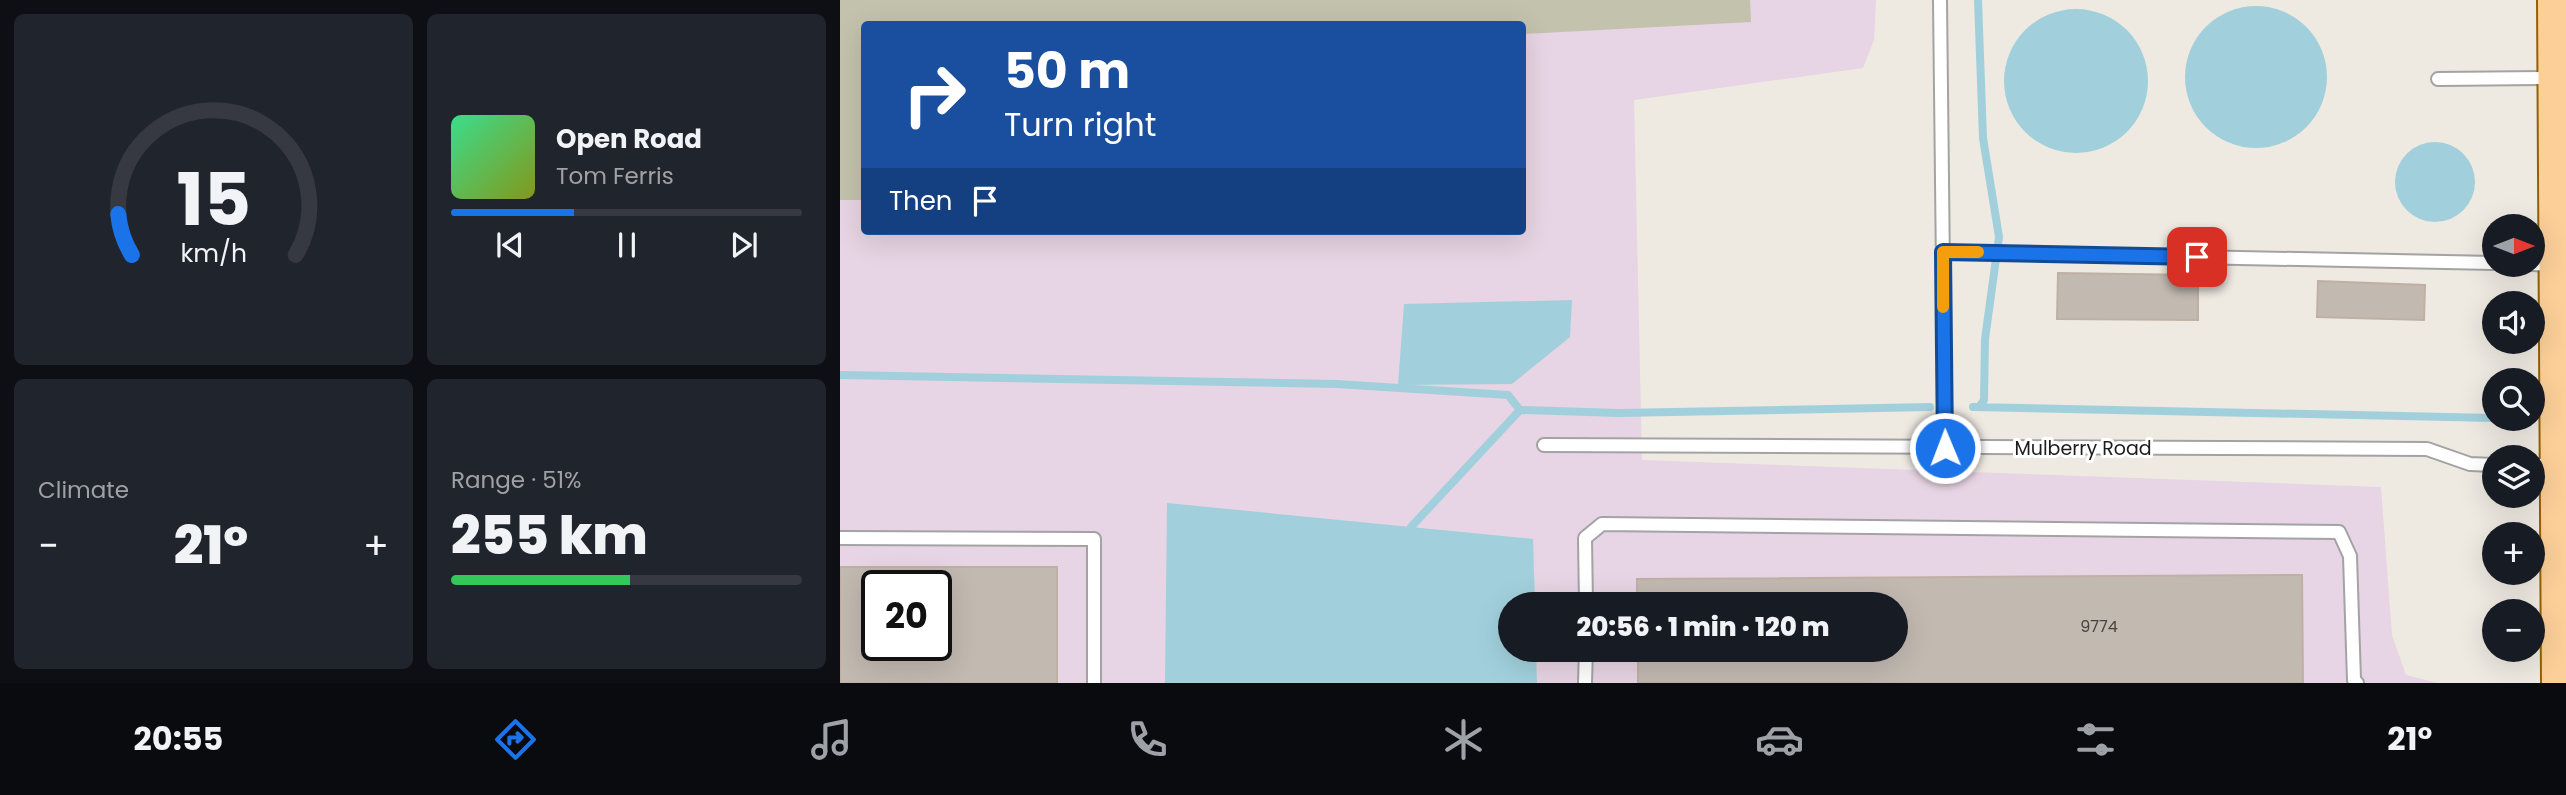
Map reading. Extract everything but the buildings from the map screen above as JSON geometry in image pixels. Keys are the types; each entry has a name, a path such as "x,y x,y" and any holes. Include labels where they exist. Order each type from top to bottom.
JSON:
{"main road":[{"path":"2557,0 2558,78 2545,265 2546,465 2561,683"}],"lane":[{"path":"1940,0 1945,448"},
{"path":"2438,79 2558,78"},
{"path":"1943,252 2482,263"},
{"name":"Mulberry Road","path":"1544,445 2427,449 2470,464 2482,464"},
{"path":"1586,592 1586,538 1602,524 2339,532 2350,556 2354,680 2357,683"},
{"path":"840,538 1094,539 1094,683"},
{"path":"1586,662 1586,683"}],"shaded area":[{"path":"840,0 1876,0 1874,40 1863,68 1634,100 1642,460 2381,487 2392,635 2406,675 2438,683 840,683"},
{"path":"840,0 1750,0 1751,22 1526,34 1526,21 861,21 861,200 840,200"}],"water":[{"path":"2256,6 2283,11 2306,27 2322,50 2327,77 2322,104 2306,127 2283,143 2256,148 2229,143 2206,127 2190,104 2185,77 2190,50 2206,27 2229,11"},
{"path":"2076,9 2104,14 2127,30 2143,53 2148,81 2143,109 2127,132 2104,148 2076,153 2048,148 2025,132 2009,109 2004,81 2009,53 2025,30 2048,14"},
{"path":"2427,142 2443,142 2464,153 2475,174 2475,190 2464,211 2443,222 2427,222 2413,216 2401,204 2395,190 2395,174 2401,160 2413,148"},
{"path":"1572,300 1570,337 1512,384 1398,385 1404,304"},
{"path":"1167,503 1533,539 1535,592 1498,592 1498,662 1536,662 1537,683 1165,683"}],"waterway":[{"path":"1978,0 1983,138 1999,237 1985,339 1984,400 1979,407"},
{"path":"840,375 1337,384 1508,395 1520,410"},
{"path":"1411,527 1520,410 1619,413 1930,407"},
{"path":"1973,407 2482,418"}],"slow traffic":[{"path":"1943,307 1943,252 1978,252"}],"route":[{"path":"1945,448 1943,252 2197,257"}]}
